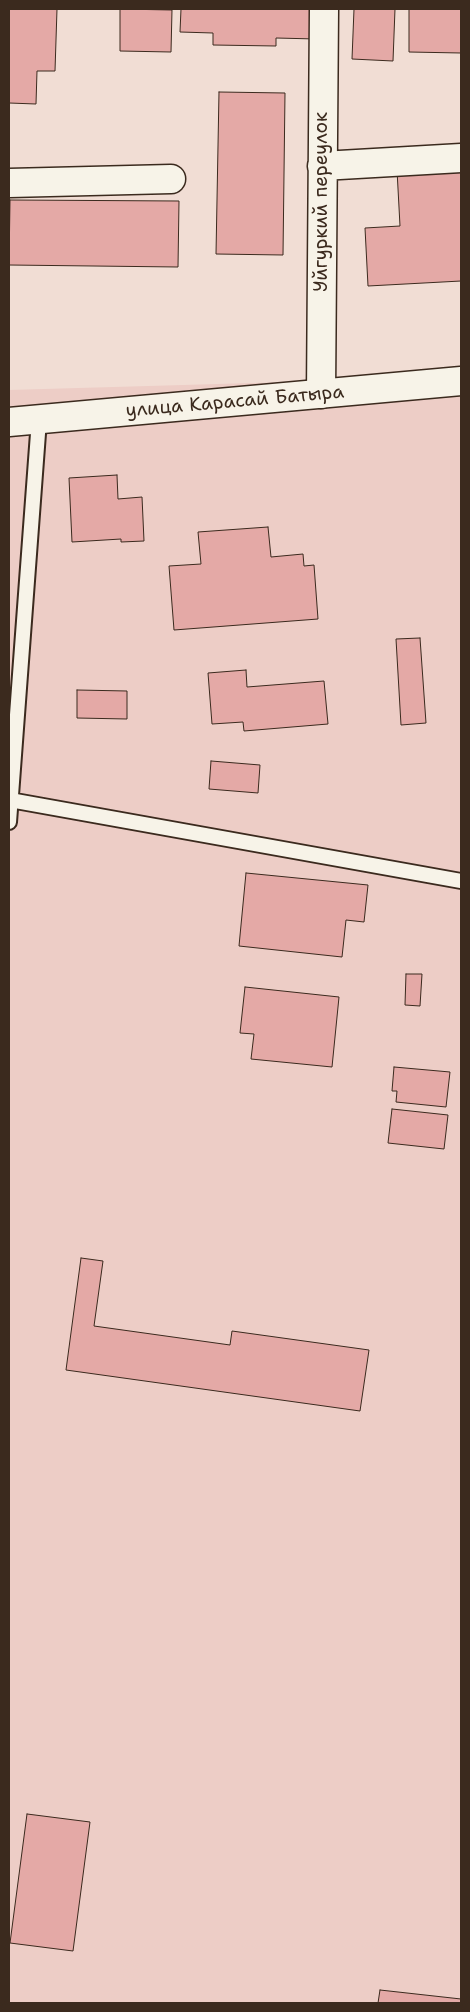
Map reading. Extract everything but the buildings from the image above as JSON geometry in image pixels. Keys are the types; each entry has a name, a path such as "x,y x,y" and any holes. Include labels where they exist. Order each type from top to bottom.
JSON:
{"street":[{"name":"Уйгуркий переулок","path":"321,394 324,9"},
{"path":"322,166 461,158"},
{"path":"9,183 171,179"},
{"name":"улица Карасай Батыра","path":"9,422 461,381"}],"lane":[{"path":"9,822 11,764 39,420"},
{"path":"10,800 461,881"}],"shaded area":[{"path":"461,377 461,2003 9,2003 9,390"}]}
